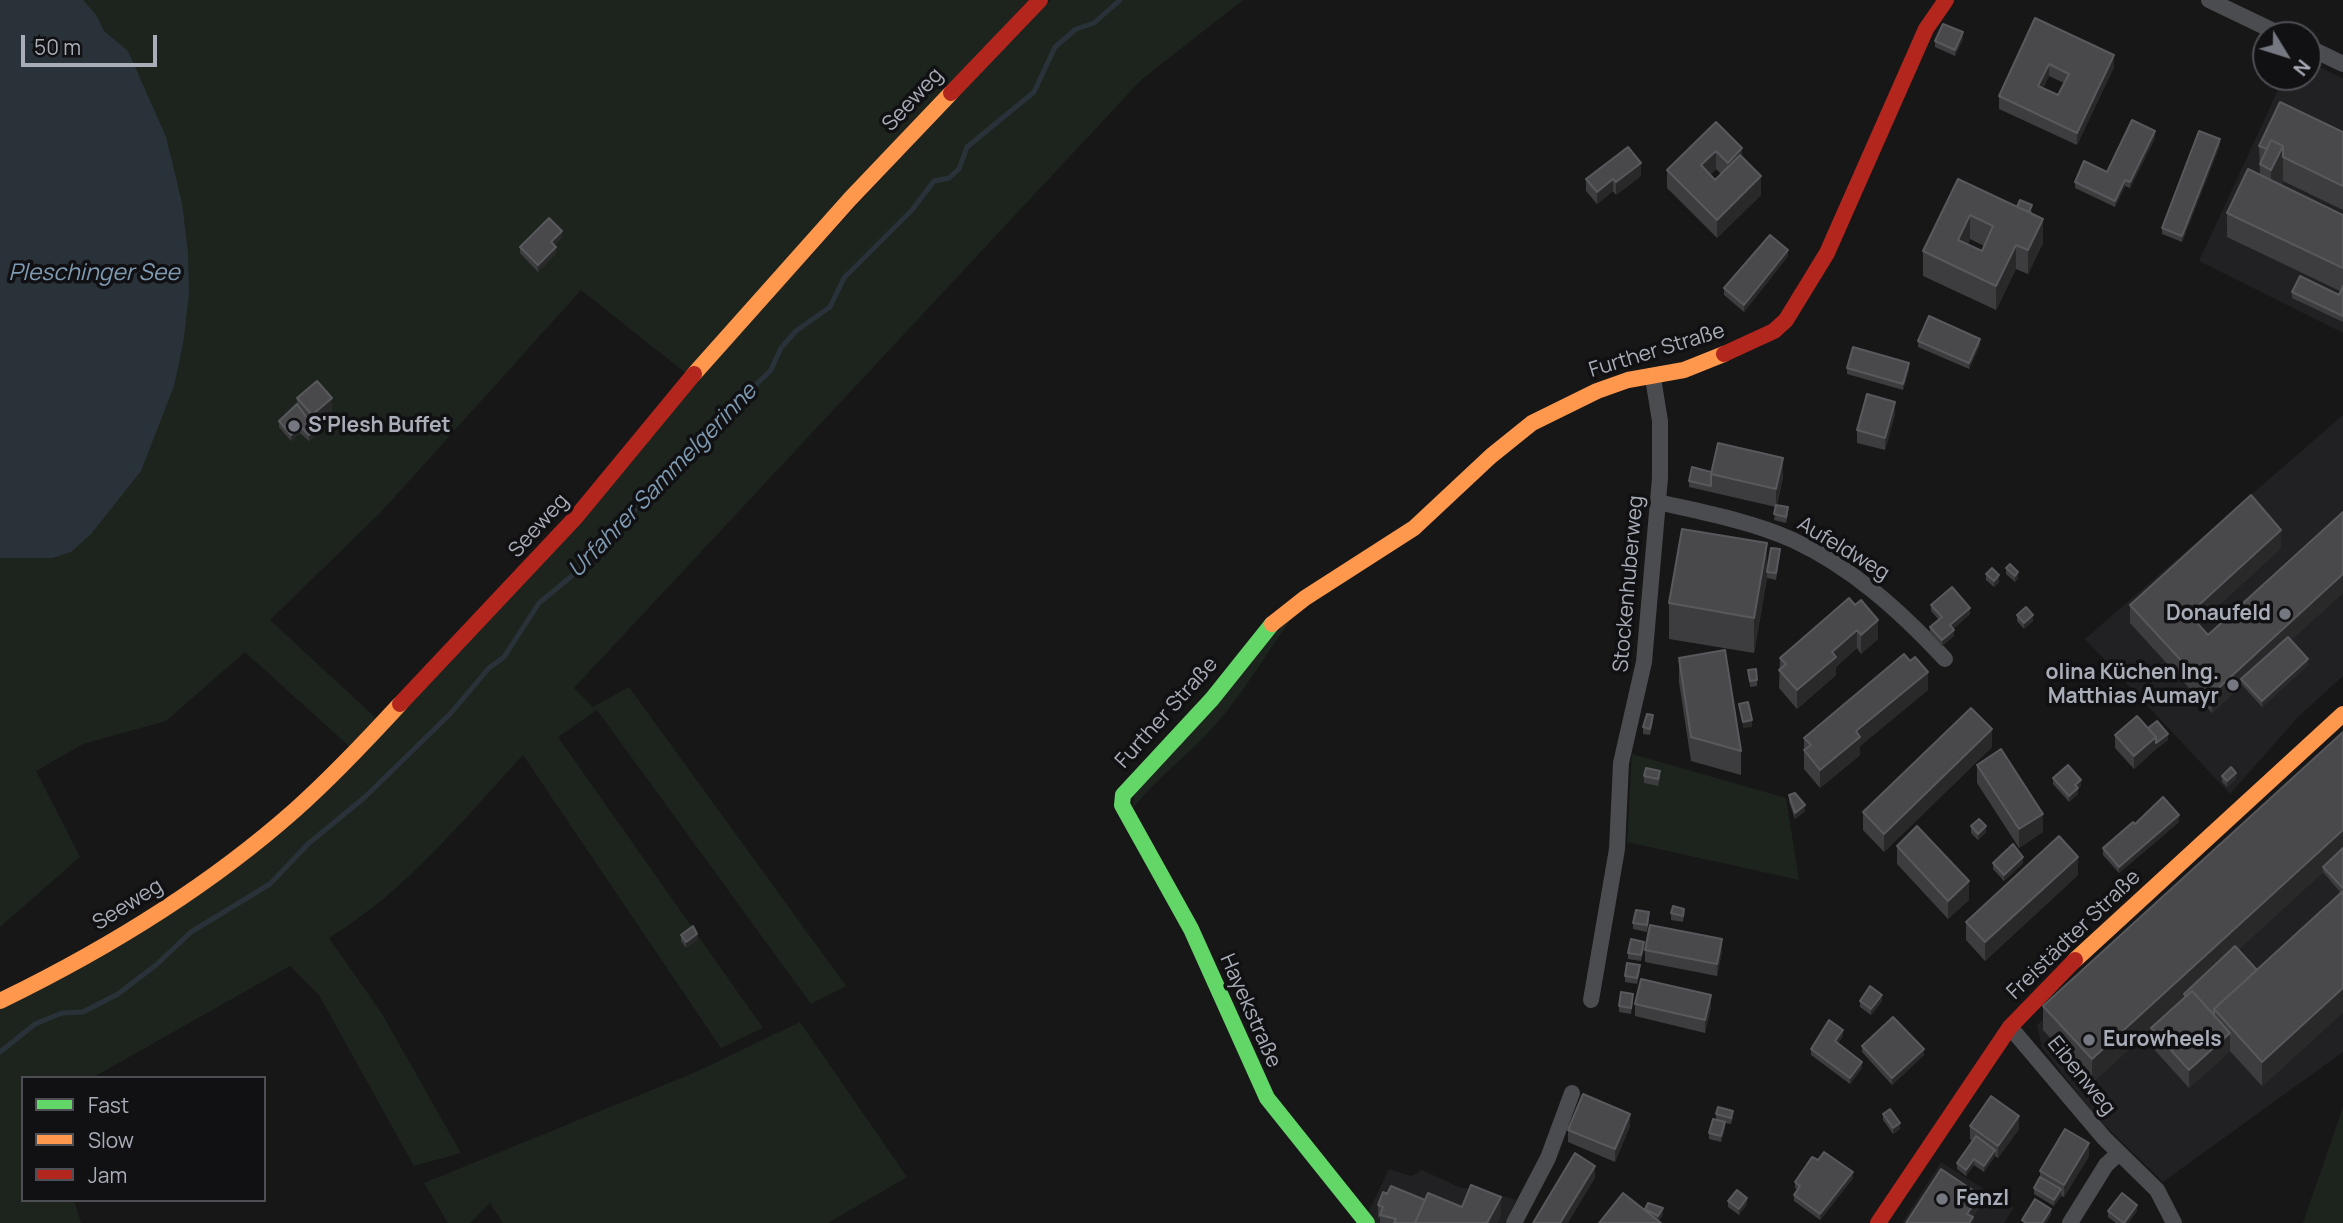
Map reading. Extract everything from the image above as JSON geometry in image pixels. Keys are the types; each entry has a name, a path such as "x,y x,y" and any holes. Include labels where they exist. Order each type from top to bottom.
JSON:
{"street":[{"name":"Seeweg","path":"0,1001 55,974 146,921 234,860 294,811 345,763 576,517 722,341 849,199 1040,0"},
{"name":"Further Straße","path":"1121,799 1136,778 1212,699 1266,629 1283,614 1414,528 1491,456 1532,423 1597,391 1628,380 1653,378 1684,370 1774,331 1798,305 1827,253 1926,30 1946,0"},
{"path":"2209,0 2253,21"},
{"path":"2322,54 2343,64"},
{"name":"Stockenhuberweg","path":"1591,1000 1617,849 1621,762 1644,663 1658,502 1660,421 1653,378"},
{"name":"Aufeldweg","path":"1658,502 1767,530 1814,552 1877,593 1945,659"},
{"name":"Freistädter Straße","path":"1878,1223 2010,1027 2072,962 2343,714"},
{"name":"Hayekstraße","path":"1121,799 1125,812 1156,861 1191,929 1258,1084 1279,1116 1367,1223"},
{"name":"Eibenweg","path":"2010,1027 2119,1153 2157,1191 2174,1223"},
{"path":"1514,1223 1548,1158 1572,1093"},
{"path":"2070,1223 2106,1165 2119,1153"}],"shaded area":[{"path":"0,0 1028,0 687,374 581,290 381,512 270,620 378,720 351,748 245,652 166,721 83,744 36,771 80,857 0,927"},
{"path":"1051,0 1243,0 1141,80 574,688 593,707 629,687 846,986 811,1004 597,710 558,737 763,1028 721,1048 523,755 408,877 357,920 329,938 382,1014 461,1153 414,1166 319,995 290,966 96,1076 21,1076 21,1202 75,1202 81,1223 0,1223 0,1010 242,861 736,336 998,52"},
{"path":"2322,68 2343,78 2343,333 2199,261 2278,91 2322,91"},
{"path":"2343,415 2343,676 2298,717 2230,794 2085,639"},
{"path":"1298,609 1227,711 1132,809 1136,785"},
{"path":"2343,746 2343,1052 2163,1182 2097,1118 2042,1048 2037,1025 2134,932"},
{"path":"1632,754 1786,798 1799,880 1627,842"},
{"path":"800,1022 907,1177 828,1223 503,1223 490,1203 470,1223 448,1223 424,1183 696,1072"},
{"path":"2343,1107 2343,1223 2303,1223"},
{"path":"1941,1162 2014,1208 2004,1223 1902,1223"},
{"path":"1389,1169 1411,1176 1422,1170 1461,1188 1481,1189 1516,1200 1505,1223 1372,1223 1366,1217"}],"water":[{"name":"Pleschinger See","path":"0,0 83,0 96,15 104,31 128,51 166,137 182,203 188,253 189,294 183,344 174,386 141,471 91,534 71,552 52,558 0,558"}],"building":[{"path":"2035,18 2114,55 2077,133 1999,96","holes":["2049,64 2069,74 2058,95 2038,86"]},
{"path":"1943,24 1963,32 1955,50 1935,41"},
{"path":"2280,102 2343,132 2343,186 2283,157 2283,146 2271,140 2267,149 2259,146"},
{"path":"2132,120 2155,131 2130,182 2125,180 2115,201 2075,182 2084,161 2107,172"},
{"path":"1716,122 1742,148 1728,163 1716,151 1701,165 1715,180 1740,155 1761,176 1717,220 1667,170"},
{"path":"2199,131 2220,139 2182,236 2162,228"},
{"path":"2271,140 2283,146 2271,170 2260,164"},
{"path":"1628,147 1641,163 1616,182 1613,179 1597,192 1586,179"},
{"path":"2248,169 2343,215 2343,268 2227,213"},
{"path":"1958,179 2043,219 2028,250 2016,245 1996,286 1923,251","holes":["1970,215 1993,226 1982,251 1958,240"]},
{"path":"2020,200 2032,205 2029,212 2017,207"},
{"path":"549,218 562,231 551,242 556,247 538,265 520,247"},
{"path":"1770,235 1788,250 1744,305 1724,288"},
{"path":"2300,276 2339,295 2343,286 2343,316 2292,292"},
{"path":"1929,316 1980,339 1969,363 1918,341"},
{"path":"1853,347 1909,363 1903,384 1847,368"},
{"path":"317,381 332,398 312,415 297,398"},
{"path":"1867,394 1895,402 1885,438 1857,430"},
{"path":"297,404 315,429 309,435 300,426 291,435 279,421"},
{"path":"1718,443 1783,458 1776,489 1711,474"},
{"path":"1692,467 1711,472 1711,486 1689,481"},
{"name":"Donaufeld","path":"2251,495 2281,530 2189,614 2208,635 2343,512 2343,574 2212,694 2130,605"},
{"path":"1776,505 1788,507 1786,517 1774,514"},
{"path":"1682,529 1767,543 1754,618 1669,603"},
{"path":"1771,548 1780,549 1776,573 1767,572"},
{"path":"2010,564 2018,572 2015,576 2006,568"},
{"path":"1992,568 1999,575 1994,581 1986,574"},
{"path":"1952,587 1970,608 1950,625 1954,630 1942,640 1930,627 1942,617 1931,605"},
{"path":"1849,598 1855,605 1861,600 1878,620 1861,635 1857,630 1832,652 1836,657 1797,690 1779,670 1786,664 1780,658"},
{"path":"2026,607 2033,615 2024,623 2017,615"},
{"path":"2288,637 2308,659 2262,701 2241,679"},
{"path":"1725,650 1741,751 1691,737 1679,658"},
{"path":"1904,654 1910,661 1915,657 1928,672 1856,731 1860,737 1820,770 1804,750 1811,745 1804,738"},
{"path":"1756,669 1757,680 1750,681 1748,670"},
{"path":"1748,702 1752,720 1743,722 1739,704"},
{"path":"1971,708 1992,729 1884,834 1863,812"},
{"path":"1647,714 1653,715 1650,729 1643,727"},
{"path":"2137,716 2156,737 2134,756 2115,735"},
{"path":"2157,721 2168,734 2156,743 2156,737 2148,728"},
{"path":"2343,732 2343,830 2092,1059 2043,1006"},
{"path":"2001,749 2043,814 2019,829 1977,765"},
{"path":"2068,765 2081,780 2075,785 2078,788 2069,796 2053,778"},
{"path":"2231,767 2236,773 2227,781 2222,776"},
{"path":"1646,768 1660,771 1658,779 1644,776"},
{"path":"1795,793 1805,805 1795,813 1789,795"},
{"path":"2163,797 2179,815 2119,867 2103,848 2133,822 2135,824"},
{"path":"1979,819 1986,826 1978,834 1971,826"},
{"path":"1917,826 1969,881 1948,901 1897,846"},
{"path":"2059,836 2078,857 1985,942 1966,922"},
{"path":"2013,844 2023,857 2004,875 1993,863"},
{"path":"2343,848 2343,888 2323,867"},
{"path":"2343,891 2343,988 2262,1062 2214,1009"},
{"path":"1673,906 1684,909 1683,916 1671,913"},
{"path":"1636,910 1649,912 1647,925 1633,923"},
{"path":"1650,925 1722,939 1717,964 1645,950"},
{"path":"693,926 697,934 686,942 681,935"},
{"path":"1631,939 1644,942 1641,955 1628,953"},
{"path":"2235,946 2257,970 2214,1009 2214,1015 2192,991 2186,996 2184,994"},
{"path":"1627,963 1640,965 1637,978 1625,976"},
{"path":"1641,979 1711,995 1705,1020 1635,1004"},
{"path":"1870,986 1882,995 1871,1009 1860,1001"},
{"path":"2192,991 2230,1033 2189,1070 2151,1028"},
{"path":"1621,992 1633,994 1631,1008 1619,1006"},
{"path":"1893,1017 1924,1049 1892,1078 1862,1046"},
{"path":"1829,1020 1843,1030 1835,1041 1862,1062 1850,1078 1811,1049"},
{"path":"1583,1094 1630,1114 1615,1149 1568,1130"},
{"path":"1991,1096 2019,1116 1998,1146 1970,1126"},
{"path":"1718,1107 1733,1111 1731,1118 1716,1114"},
{"path":"1890,1109 1900,1123 1893,1128 1883,1114"},
{"path":"1713,1119 1725,1122 1721,1136 1709,1133"},
{"path":"2065,1129 2089,1143 2064,1185 2040,1171"},
{"path":"1976,1136 1995,1150 1984,1166 1974,1159 1966,1170 1957,1163"},
{"path":"1824,1152 1853,1172 1820,1214 1794,1195 1800,1186 1795,1182 1812,1157 1818,1160"},
{"path":"1575,1153 1595,1166 1560,1223 1533,1223"},
{"path":"1941,1169 1980,1195 1967,1214 1973,1217 1969,1223 1906,1223"},
{"path":"2040,1177 2061,1189 2054,1200 2034,1188"},
{"path":"1471,1185 1501,1197 1487,1223 1415,1223 1428,1193 1462,1207"},
{"path":"1391,1186 1425,1200 1415,1223 1394,1223 1396,1219 1380,1215 1383,1207 1378,1205 1383,1192 1387,1194"},
{"path":"1737,1190 1747,1198 1739,1209 1728,1201"},
{"path":"1623,1193 1661,1223 1599,1223"},
{"path":"2122,1193 2137,1205 2124,1223 2108,1211"},
{"path":"2035,1199 2051,1209 2042,1223 2026,1223 2022,1220"},
{"path":"1648,1203 1663,1208 1658,1216 1645,1209"}],"waterway":[{"name":"Urfahrer Sammelgerinne","path":"0,1052 35,1024 62,1013 83,1012 118,994 156,965 191,932 270,884 308,844 365,797 450,714 489,668 504,657 539,603 595,557 627,523 645,494 665,474 684,464 697,451 707,432 771,370 781,348 796,331 830,307 844,278 912,210 934,181 949,178 959,169 967,147 1034,92 1055,47 1076,29 1094,23 1120,0"}],"traffic: fast":[{"path":"1272,624 1212,699 1123,795 1122,805 1191,929 1267,1098 1367,1223"}],"traffic: slow":[{"path":"694,374 850,199 951,93"},
{"path":"1272,624 1305,598 1414,528 1491,456 1532,423 1597,391 1628,380 1684,370 1724,354"},
{"path":"0,1001 116,939 227,866 309,797 400,704"},
{"path":"2075,960 2343,714"}],"traffic: jam":[{"path":"951,93 1040,0"},
{"path":"1724,354 1774,331 1786,320 1827,253 1926,29 1946,0"},
{"path":"400,704 576,517 694,374"},
{"path":"1878,1223 2010,1027 2075,960"}],"place":[{"name":"S'Plesh Buffet","path":"294,426"},
{"name":"Donaufeld","path":"2285,614"},
{"name":"olina Küchen Ing. Matthias Aumayr","path":"2233,685"},
{"name":"Eurowheels","path":"2089,1040"},
{"name":"Fenzl","path":"1942,1199"}]}
